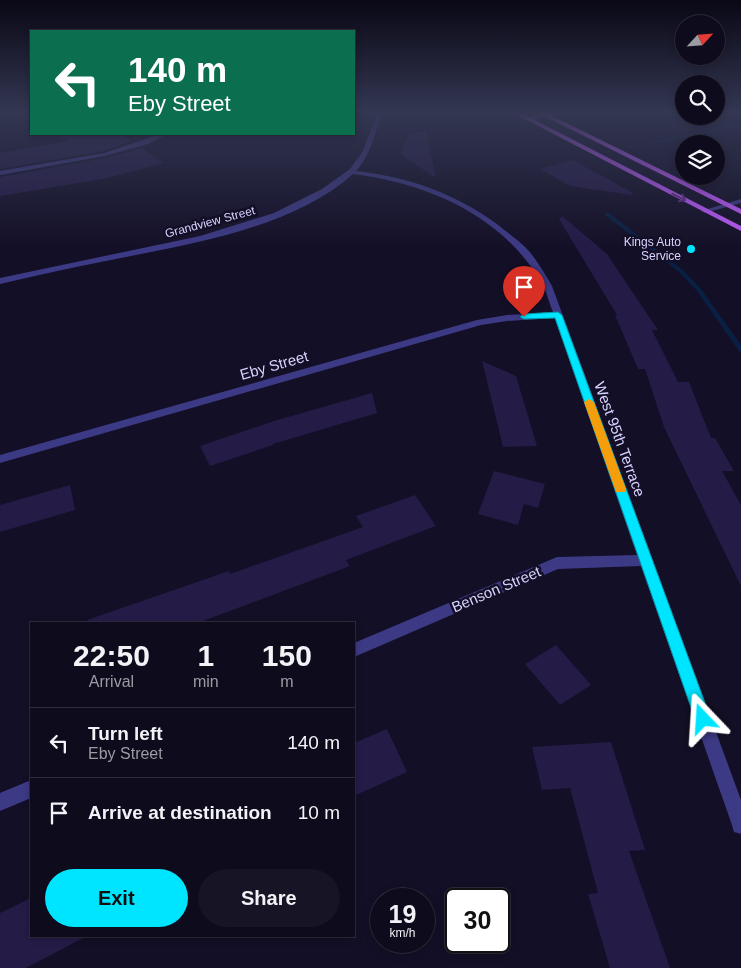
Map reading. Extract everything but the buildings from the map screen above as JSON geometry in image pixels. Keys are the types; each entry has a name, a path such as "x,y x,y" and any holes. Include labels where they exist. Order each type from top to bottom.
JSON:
{"main road":[{"path":"603,158 741,229"},
{"path":"632,158 741,212"}],"street":[{"path":"0,173 86,158"},
{"name":"Grandview Street","path":"0,281 196,240 240,228 275,216 309,200 344,179 363,158"},
{"name":"West 95th Terrace","path":"351,172 384,176 421,185 436,190 469,208 515,242 529,256 548,286 741,825"},
{"path":"705,211 741,201"},
{"name":"Eby Street","path":"0,459 480,322 507,318 558,315"},
{"name":"Benson Street","path":"355,650 557,563 646,560"},
{"path":"0,802 30,789"}],"waterway":[{"path":"607,214 681,271 699,290 741,350"}],"slow traffic":[{"path":"589,402 621,489"}],"place":[{"name":"Kings Auto Service","path":"691,249"}],"route":[{"path":"524,317 558,315 703,719"}]}
